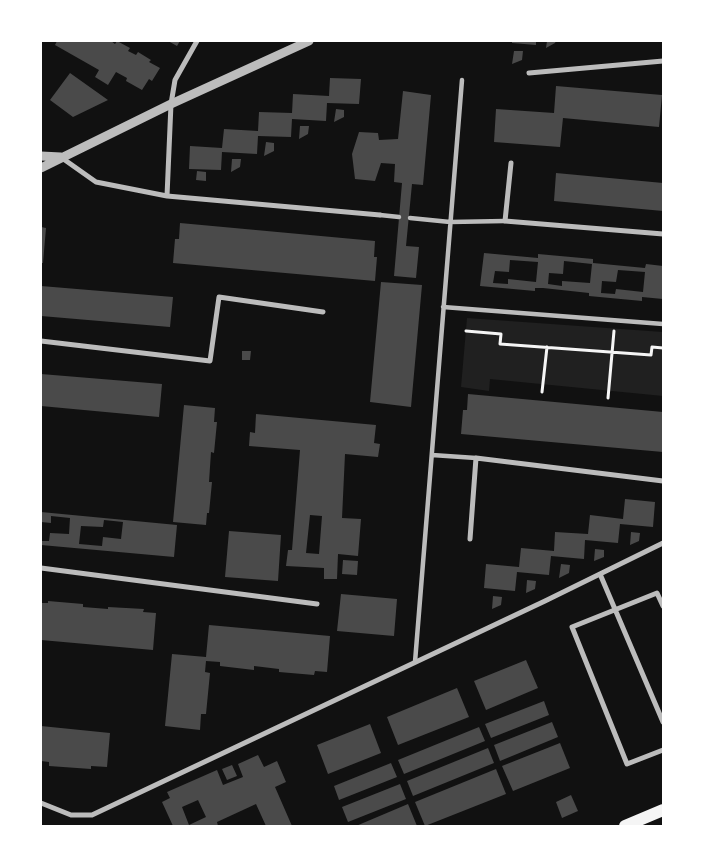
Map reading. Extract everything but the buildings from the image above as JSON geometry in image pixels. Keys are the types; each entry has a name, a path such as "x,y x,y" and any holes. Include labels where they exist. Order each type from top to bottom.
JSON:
{"main road":[{"path":"625,826 663,810"}],"street":[{"path":"167,196 171,104 175,80 197,41"},
{"path":"41,168 171,104 309,41"},
{"path":"530,73 663,61"},
{"path":"415,662 462,80"},
{"path":"41,156 62,158 96,182 167,196 398,217"},
{"path":"505,221 511,163"},
{"path":"410,218 450,222 505,221 663,234"},
{"path":"41,341 210,361 219,297 323,312"},
{"path":"443,307 663,324"},
{"path":"432,455 476,458 663,481"},
{"path":"470,539 476,458"},
{"path":"41,804 71,815 92,814 663,543"},
{"path":"41,568 317,604"},
{"path":"600,574 663,722"},
{"path":"663,606 657,593 572,627 627,764 663,750"}],"path":[{"path":"608,398 615,320"},
{"path":"466,331 501,334 500,344 652,355 652,347 663,348"},
{"path":"542,392 546,347"}],"shaded area":[{"path":"467,318 663,332 663,396 490,379 489,391 461,387"}]}
